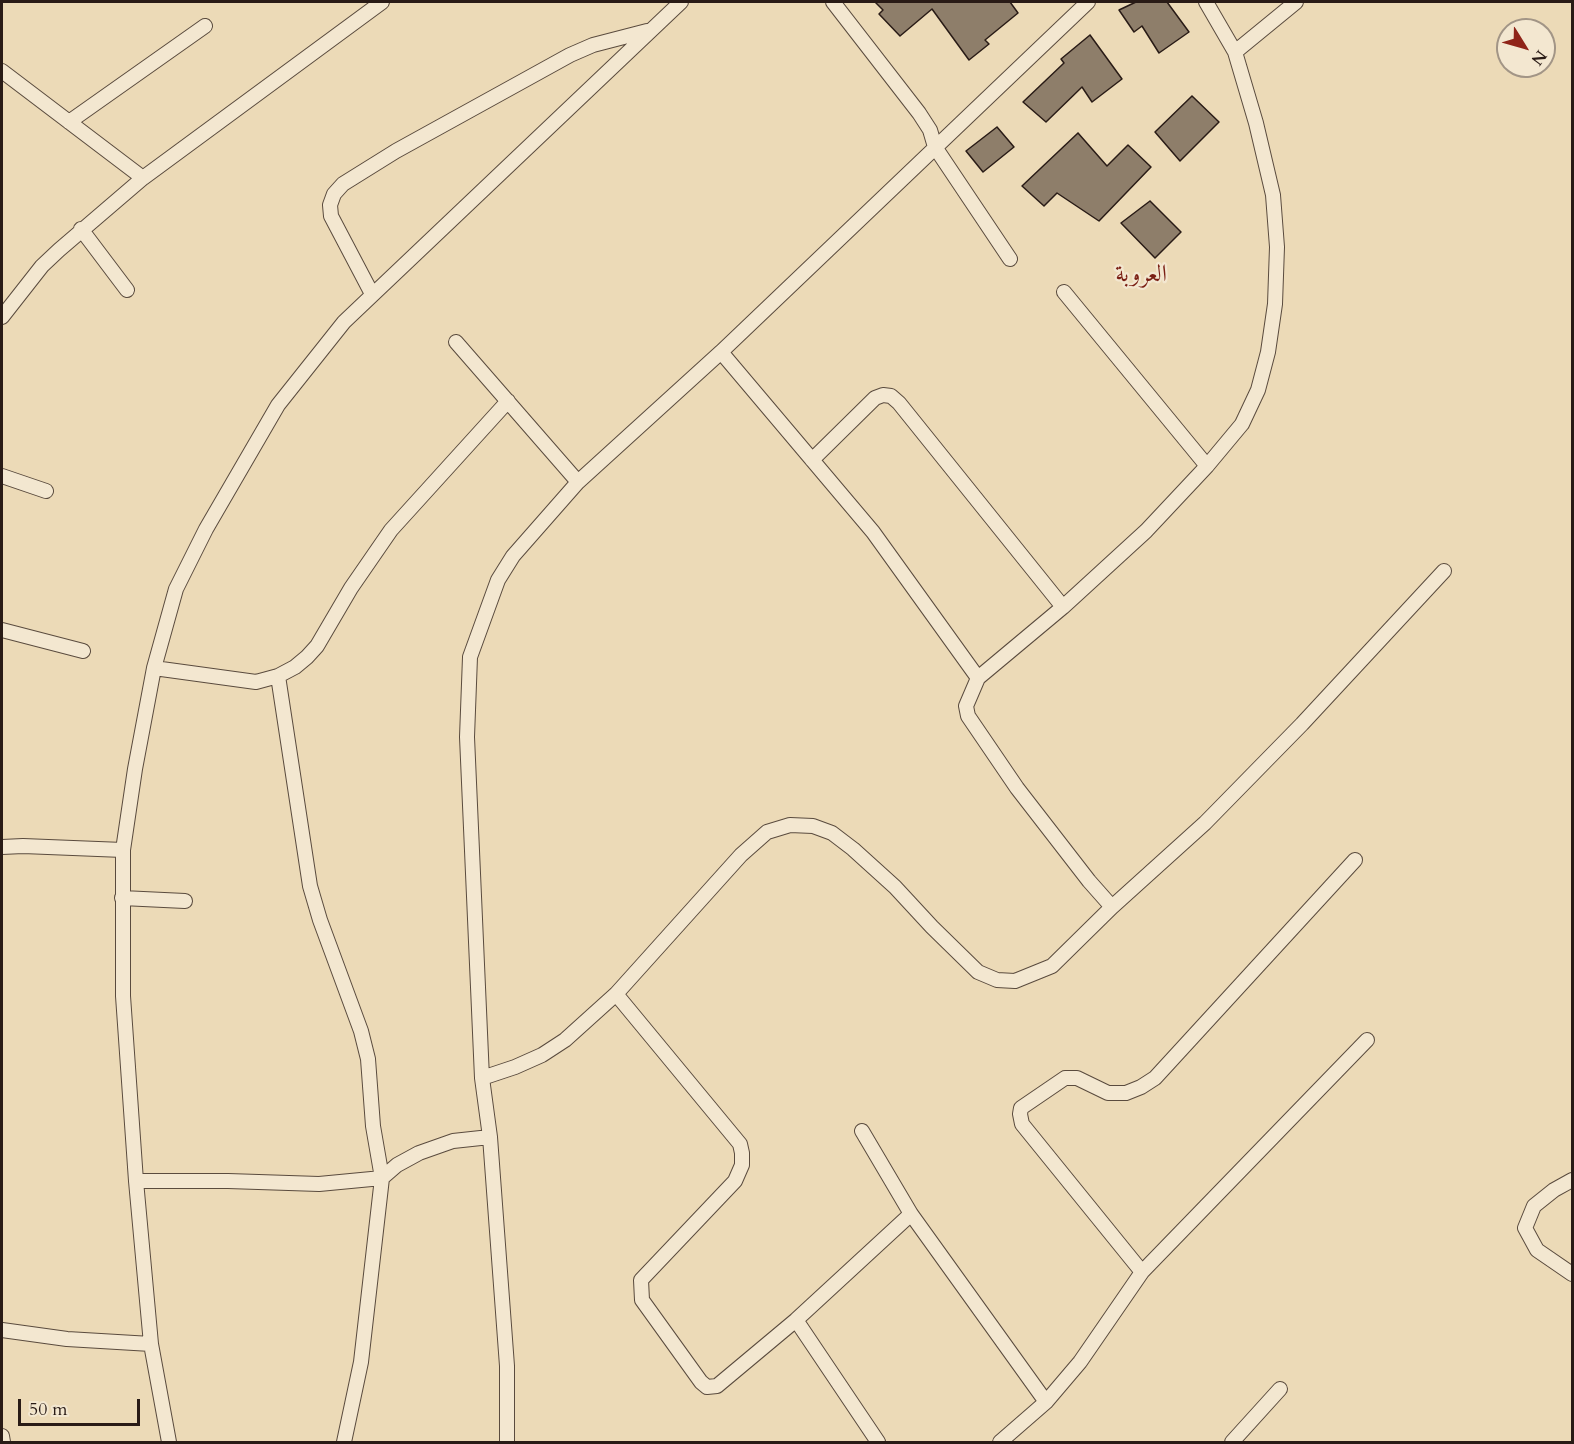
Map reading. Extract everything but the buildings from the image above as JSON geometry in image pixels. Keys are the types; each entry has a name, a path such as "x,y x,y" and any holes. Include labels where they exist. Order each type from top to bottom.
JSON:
{"street":[{"path":"170,1443 151,1344 136,1181 123,996 122,898 123,850 135,769 154,668 176,589 206,529 278,405 344,322 681,2"},
{"path":"833,2 919,113 930,130 935,147 1010,259"},
{"path":"507,1443 507,1365 490,1137 482,1077 467,737 470,657 498,580 513,556 578,482 721,352 1088,2"},
{"path":"1112,907 1017,788 968,716 966,706 978,678 1063,607 1146,531 1207,466 1242,424 1258,390 1268,352 1275,304 1277,247 1273,195 1256,123 1235,52 1206,2"},
{"path":"1235,52 1296,2"},
{"path":"2,317 42,266 81,229 143,178 375,4"},
{"path":"69,122 205,26"},
{"path":"372,294 331,216 330,205 334,194 343,184 396,151 570,55 594,45 649,30"},
{"path":"2,70 143,178"},
{"path":"81,229 127,290"},
{"path":"1064,292 1207,466"},
{"path":"456,342 578,482"},
{"path":"721,352 873,532 978,678"},
{"path":"812,460 875,398 882,395 891,396 900,403 1063,607"},
{"path":"154,668 256,682 278,676 301,662 317,646 351,588 391,530 508,401"},
{"path":"2,476 46,491"},
{"path":"482,1077 515,1067 542,1055 565,1040 616,994 741,855 766,832 790,825 813,826 832,833 896,887 932,927 978,972 997,980 1015,981 1052,966 1112,907 1205,823 1302,724 1444,571"},
{"path":"2,630 83,651"},
{"path":"278,676 310,886 361,1031 368,1059 373,1126 382,1178 361,1362 344,1443"},
{"path":"2,847 123,850"},
{"path":"1142,1272 1022,1124 1021,1108 1065,1078 1077,1078 1108,1093 1126,1093 1155,1078 1355,860"},
{"path":"122,898 185,901"},
{"path":"616,994 740,1144 742,1153 742,1165 735,1180 641,1280 642,1300 701,1382 711,1388 717,1386 796,1320 911,1214"},
{"path":"1000,1443 1046,1402 1080,1362 1142,1272 1367,1040"},
{"path":"862,1131 911,1214 1046,1402"},
{"path":"136,1181 319,1184 382,1178 398,1165 419,1153 453,1141 490,1137"},
{"path":"1572,1180 1554,1190 1534,1206 1525,1228 1537,1250 1572,1274"},
{"path":"796,1320 878,1443"},
{"path":"2,1330 67,1339 151,1344"},
{"path":"1232,1443 1280,1389"},
{"path":"2,1436 3,1443"}],"district":[{"name":"العروبة","path":"1141,275"}]}
